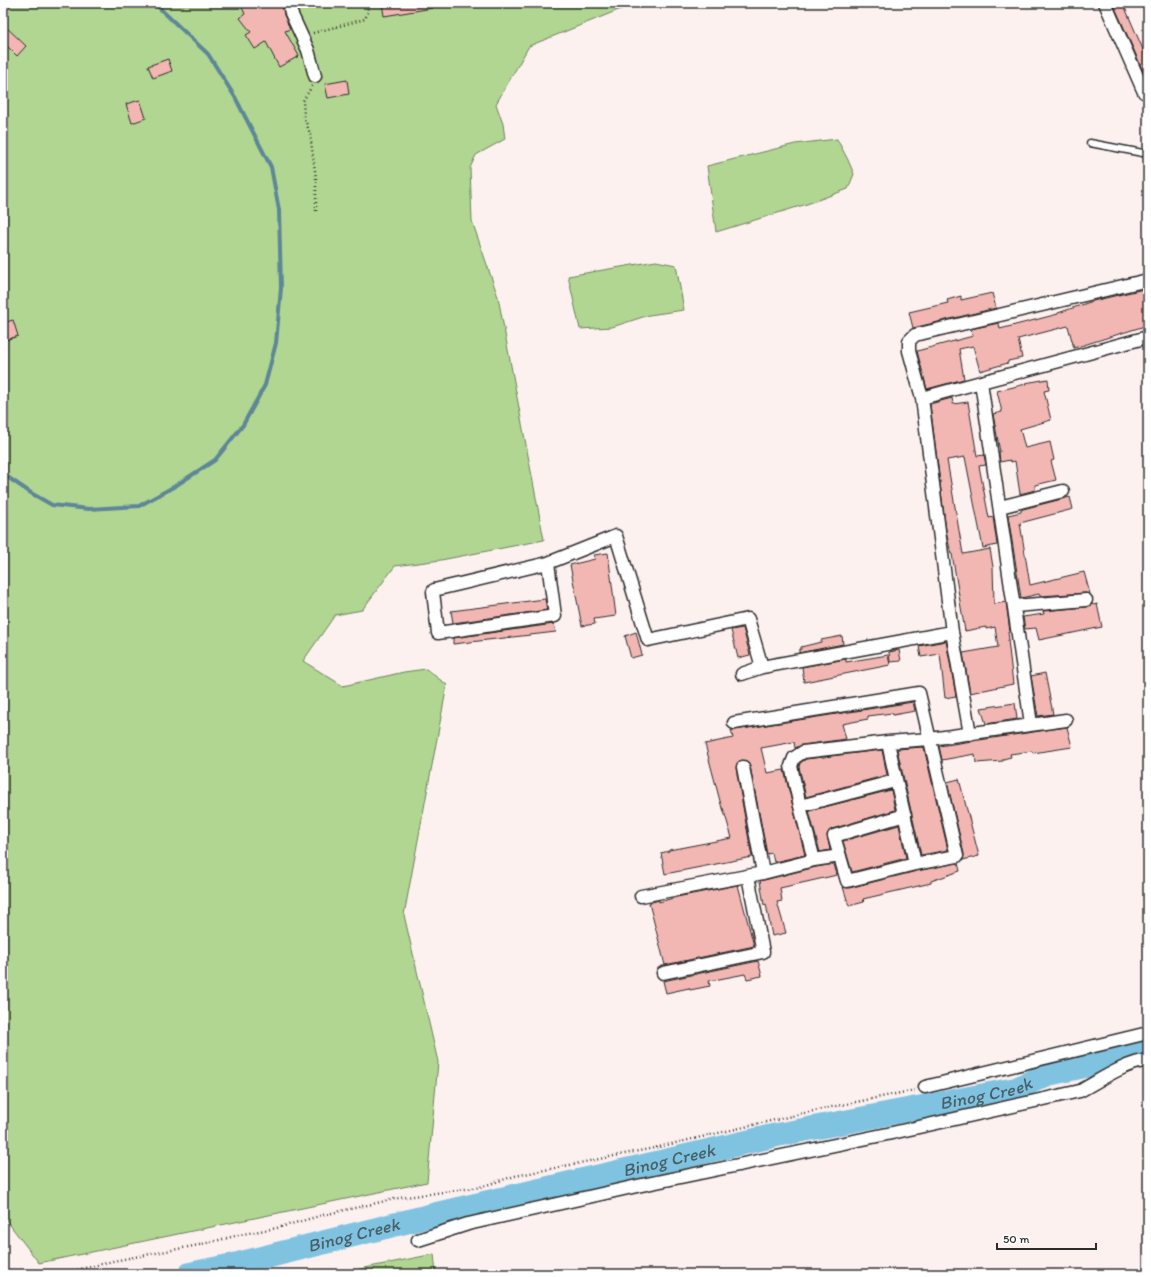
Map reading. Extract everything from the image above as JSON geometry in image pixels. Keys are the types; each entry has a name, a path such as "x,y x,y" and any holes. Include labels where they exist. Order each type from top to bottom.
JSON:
{"street":[{"path":"288,3 308,50 315,76"},
{"path":"1105,3 1144,92 1148,91"},
{"path":"970,734 952,632 922,398 909,351 909,341 915,335 1148,280"},
{"path":"922,398 1148,338"},
{"path":"981,382 1015,606 1031,724"},
{"path":"1000,507 1063,491"},
{"path":"548,563 555,616 438,633 432,592 434,590 548,563 616,536 648,640 748,619 762,667"},
{"path":"1015,606 1086,600"},
{"path":"742,674 762,667 952,632"},
{"path":"734,723 919,693 957,856 915,864 847,881 834,836 905,815"},
{"path":"814,860 791,766 794,758 803,752 888,742 930,739 1066,720"},
{"path":"888,742 895,781 905,815 915,864"},
{"path":"743,768 763,873"},
{"path":"800,806 895,781"},
{"path":"641,896 763,873 814,860 840,856"},
{"path":"663,973 763,952 748,876"},
{"path":"925,1088 1148,1033"},
{"path":"418,1240 468,1224 637,1186 892,1133 1080,1091 1135,1062 1148,1060"}],"lane":[{"path":"1090,143 1148,154"}],"path":[{"path":"302,36 365,19 368,12 367,3"},
{"path":"315,76 310,91 303,101 304,116 310,134 316,178 316,211"},
{"path":"62,1274 243,1234 277,1228 323,1215 399,1198 480,1187 515,1176 654,1148 822,1109 925,1088"}],"green space":[{"path":"3,3 636,3 529,46 496,104 503,124 505,139 476,155 470,168 472,221 498,297 544,540 441,560 395,566 362,610 335,615 303,661 343,686 404,672 426,669 447,685 404,915 438,1062 427,1182 39,1263 3,1216"},
{"path":"837,139 854,174 848,189 807,204 716,232 707,166 795,144"},
{"path":"656,261 676,265 684,310 649,315 612,327 580,329 568,276"},
{"path":"434,1254 436,1274 335,1274"}],"building":[{"path":"240,3 282,3 284,15 290,29 285,31 299,56 279,67 266,42 255,49 246,35 251,32 240,18 245,14"},
{"path":"382,3 433,3 433,8 384,16"},
{"path":"1113,3 1123,3 1148,61 1148,82"},
{"path":"3,24 26,46 17,56 3,42"},
{"path":"168,59 172,71 153,78 148,66"},
{"path":"347,80 349,94 328,98 325,84"},
{"path":"140,100 146,118 132,123 126,104"},
{"path":"1148,288 1148,325 1074,348 1068,326 1018,339 1022,358 1008,361 1008,363 980,371 973,346 959,349 964,379 927,389 917,351 973,336 971,329 999,323 1000,329 1058,314 1093,301"},
{"path":"992,293 996,308 913,328 909,312 948,303 947,300 961,296 961,300"},
{"path":"13,320 18,336 3,341 3,323"},
{"path":"1048,379 1049,390 1044,391 1051,420 1020,429 1025,448 1050,442 1054,460 1051,461 1056,480 1035,485 1035,490 1020,494 1015,461 1011,462 1010,460 1000,462 1000,452 993,414 1002,412 997,391 1026,384 1025,383"},
{"path":"952,398 953,404 968,402 977,456 984,455 986,465 979,466 989,518 993,517 997,545 983,548 965,457 947,460 963,554 990,549 993,567 994,604 1006,602 1010,632 1008,632 1008,640 1013,684 970,693 963,653 998,647 995,627 965,631 952,554 946,530 930,404"},
{"path":"1070,497 1073,509 1020,523 1030,585 1084,572 1090,594 1040,596 1039,594 1021,598 1008,515 1021,512 1023,509"},
{"path":"608,553 616,616 594,619 595,624 582,626 570,565 595,559 594,555"},
{"path":"545,599 547,610 453,623 451,611"},
{"path":"1092,604 1097,604 1102,627 1039,640 1036,628 1025,629 1023,617 1044,614 1043,611 1087,607"},
{"path":"554,624 556,632 453,644 453,638"},
{"path":"743,628 750,655 738,658 731,630"},
{"path":"636,632 642,655 631,658 625,636"},
{"path":"842,636 843,644 799,653 801,647 821,642 821,640"},
{"path":"946,641 956,696 945,698 940,654 921,657 919,646"},
{"path":"899,650 901,661 890,662 889,652"},
{"path":"888,655 890,665 804,682 802,667 846,659 846,662"},
{"path":"1045,673 1053,714 1038,716 1031,676"},
{"path":"913,702 915,711 893,715 892,713 868,716 868,719 842,724 846,739 802,745 795,748 794,742 761,748 767,773 784,770 805,855 774,862 772,853 767,854 750,766 748,762 742,760 738,762 736,768 752,857 665,874 661,853 669,850 732,838 722,808 705,744 733,738 731,730"},
{"path":"1015,703 1017,719 986,724 981,708"},
{"path":"1067,727 1072,747 1033,753 1032,751 1010,754 1011,757 1003,759 1003,761 976,763 975,754 942,760 939,746"},
{"path":"923,747 948,850 921,855 897,749"},
{"path":"882,750 887,775 806,797 799,767 800,763 806,759"},
{"path":"959,779 979,856 963,860 964,854 947,782"},
{"path":"891,790 895,810 832,829 827,835 830,850 820,852 809,811"},
{"path":"899,825 906,858 852,872 843,841"},
{"path":"958,863 960,871 931,881 931,883 863,899 864,902 849,906 843,887 849,888 917,871"},
{"path":"834,864 837,875 780,888 782,901 777,902 786,933 772,936 766,904 764,905 760,881"},
{"path":"738,885 754,946 665,965 649,903"},
{"path":"758,961 762,976 747,979 745,974 709,981 710,986 690,990 689,988 666,993 663,981"}],"waterway":[{"path":"3,474 52,505 89,509 139,506 175,486 215,460 243,425 265,385 276,343 281,288 279,210 271,167 235,97 208,54 154,3"},
{"name":"Binog Creek","path":"190,1274 238,1264 437,1214 777,1135 1016,1089 1048,1074 1148,1052"}]}
